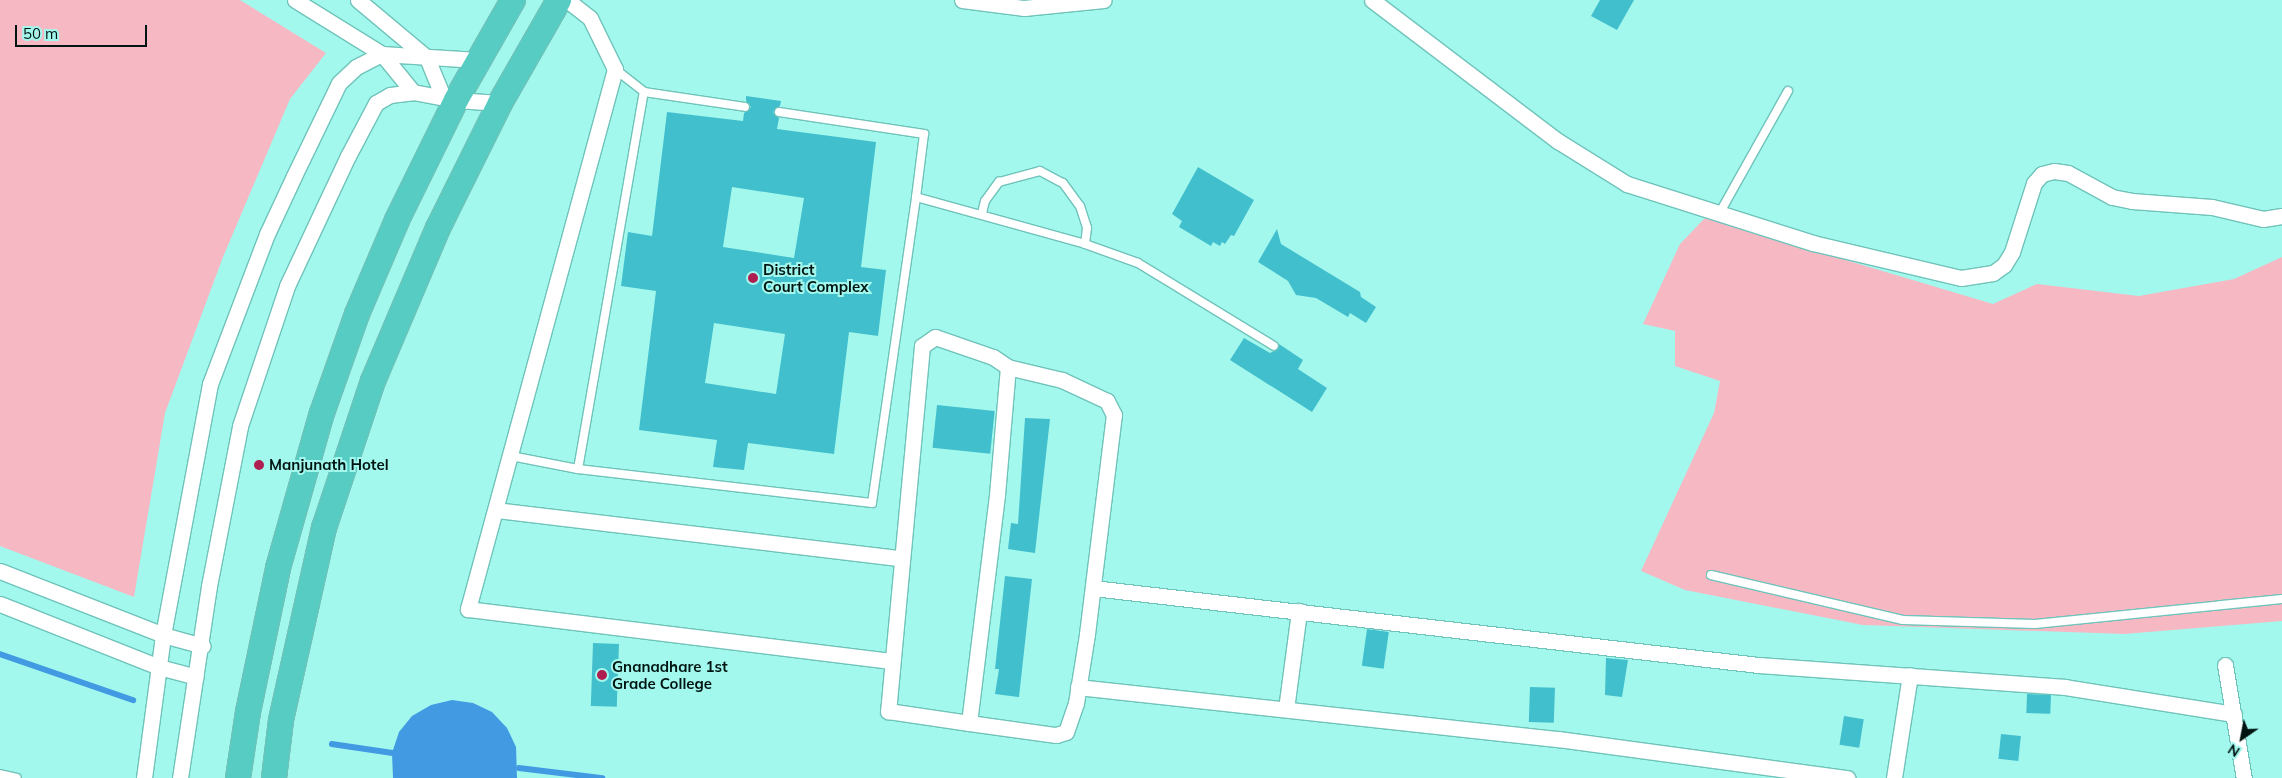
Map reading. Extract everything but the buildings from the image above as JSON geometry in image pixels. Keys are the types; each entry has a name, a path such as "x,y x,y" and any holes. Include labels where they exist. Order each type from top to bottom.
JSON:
{"highway":[{"path":"238,778 248,712 278,568 322,413 360,305 450,99 478,60 513,0"},
{"path":"274,778 281,720 305,602 324,528 370,391 438,228 500,103 559,0"}],"street":[{"path":"295,0 382,54 413,92"},
{"path":"358,0 427,58 450,99"},
{"path":"567,0 590,18 615,69 468,609 892,661"},
{"path":"962,0 1024,8 1076,1 1104,0"},
{"path":"1372,0 1558,141 1626,184 1719,215 1813,243 1962,278 1993,273 2004,265 2034,183 2042,174 2054,171 2068,173 2112,197 2132,201 2212,207 2262,219 2282,216"},
{"path":"144,778 163,636 210,384 266,234 339,83 356,67 382,54 478,60"},
{"path":"180,778 202,646 209,586 240,426 288,286 376,103 390,95 413,92 450,99 500,103"},
{"path":"936,337 993,357 1008,367 1062,380 1107,401 1114,415 1093,588 1078,687 1066,732 1056,735 888,711 901,558 922,346 936,337"},
{"path":"969,723 997,495 1008,367"},
{"path":"496,510 901,558"},
{"path":"0,571 163,636 202,646"},
{"path":"1093,588 1759,665 2065,686 2234,714"},
{"path":"0,604 159,666 196,677"},
{"path":"1286,710 1299,611"},
{"path":"2226,665 2244,778"},
{"path":"1894,778 1910,675"},
{"path":"1078,687 1558,739 1847,778"}],"lane":[{"path":"615,69 644,92 745,107"},
{"path":"1719,215 1788,91"},
{"path":"578,469 644,92"},
{"path":"511,456 578,469 872,503 924,134 780,112"},
{"path":"982,213 985,201 999,182 1040,171 1063,183 1080,206 1087,228 1086,244"},
{"path":"916,197 982,213 1086,244 1138,263 1274,346"},
{"path":"1711,575 1903,620 2035,624 2282,599"},
{"path":"0,774 18,778"}],"shaded area":[{"path":"0,0 240,0 326,53 290,99 223,257 165,413 134,597 0,546"},
{"path":"1705,218 1993,304 2037,284 2139,296 2234,279 2282,257 2282,621 2124,634 1863,625 1685,590 1641,571 1714,413 1720,381 1675,366 1675,331 1643,324 1680,244"}],"water":[{"path":"452,700 473,703 492,712 507,728 516,747 517,778 393,778 392,753 399,732 412,716 431,705"}],"waterway":[{"path":"0,654 133,700"},
{"path":"332,744 392,753"},
{"path":"519,768 602,778"}],"place":[{"name":"District Court Complex","path":"753,278"},
{"name":"Manjunath Hotel","path":"259,465"},
{"name":"Gnanadhare 1st Grade College","path":"602,675"}]}
